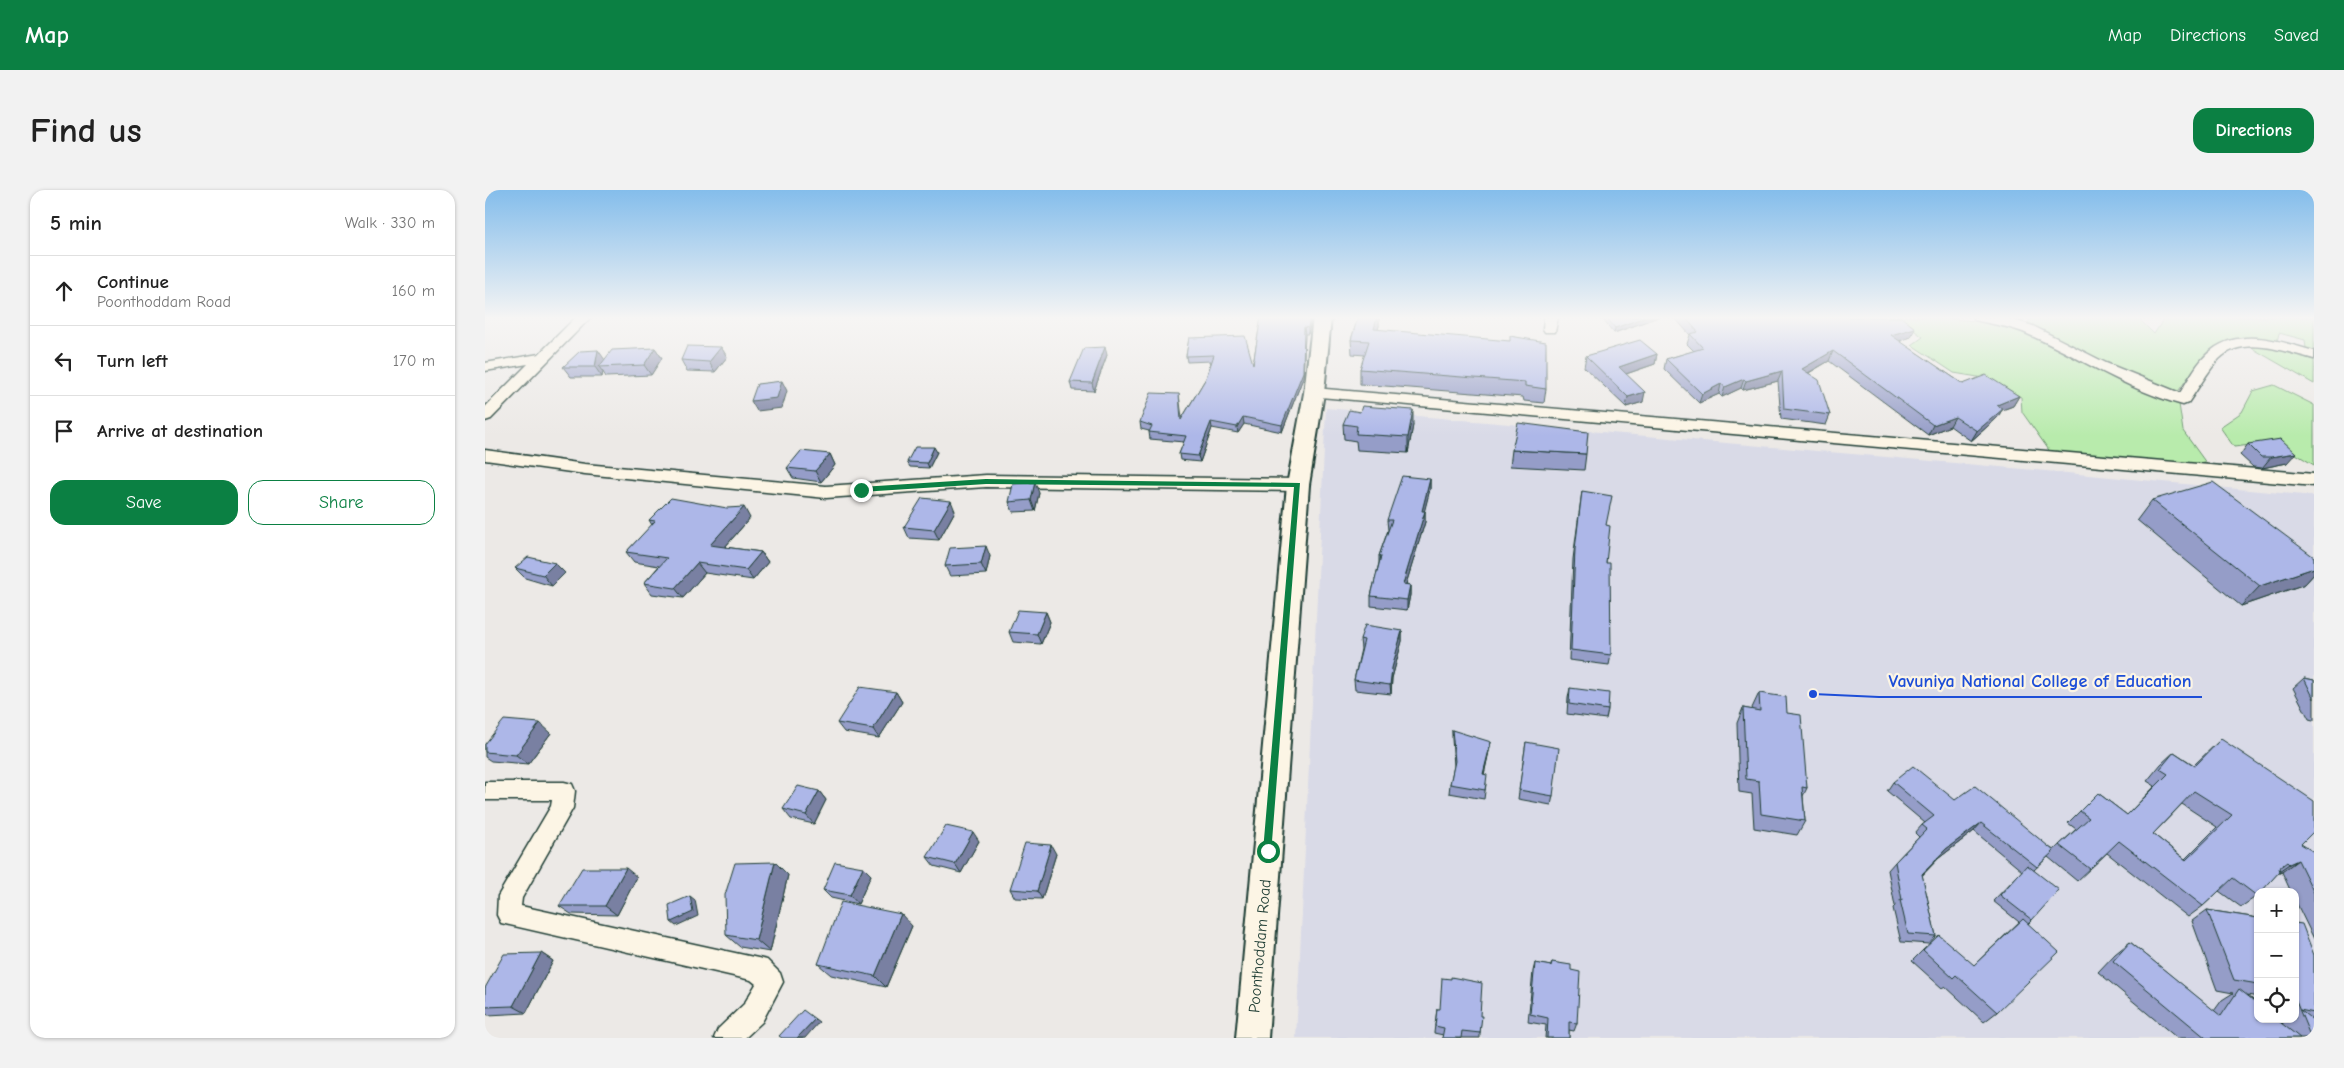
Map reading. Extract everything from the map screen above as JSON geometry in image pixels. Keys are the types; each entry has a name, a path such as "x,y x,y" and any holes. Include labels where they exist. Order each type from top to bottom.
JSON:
{"street":[{"path":"485,367 545,357"},
{"path":"485,416 545,357"},
{"name":"Poonthoddam Road","path":"1252,1038 1298,485 1314,393 1318,357"},
{"path":"2083,357 2183,400 2214,357"},
{"path":"1314,393 2314,480"},
{"path":"485,455 585,469 826,492 986,482 1298,485"},
{"path":"485,791 564,791 562,808 510,896 509,915 758,968 771,982 753,1013 727,1038"}],"shaded area":[{"path":"1326,408 2314,496 2314,1038 1296,1038"}],"green space":[{"path":"1929,357 2071,357 2097,370 2179,404 2183,431 2209,467 2051,453 2022,412 2021,397 1984,378 1954,373"},
{"path":"2094,357 2206,357 2177,393"},
{"path":"2267,357 2301,357 2314,360 2314,384"},
{"path":"2274,385 2314,405 2314,465 2276,442 2234,447 2220,427 2242,412 2253,391"}],"building":[{"path":"574,357 597,357 595,367 563,367"},
{"path":"607,357 649,357 644,365 599,367"},
{"path":"682,357 713,357 709,362 681,360"},
{"path":"1080,357 1102,357 1092,383 1070,382"},
{"path":"1213,357 1251,357 1253,364 1254,357 1303,357 1303,372 1282,425 1243,417 1237,427 1211,422 1198,456 1179,454 1186,436 1149,432 1152,426 1140,422 1151,393 1179,394 1181,420 1206,378"},
{"path":"1364,357 1546,357 1546,389 1525,386 1525,382 1360,369"},
{"path":"1587,357 1649,357 1619,367 1645,392 1628,397"},
{"path":"1674,357 1823,357 1802,369 1819,380 1830,415 1784,409 1782,371 1746,381 1744,379 1725,387 1721,384 1702,394 1666,359"},
{"path":"1841,357 1923,357 1963,384 1986,375 2019,396 1997,405 2003,409 1977,431 1955,417 1933,425"},
{"path":"782,381 777,398 751,401 757,384"},
{"path":"1362,406 1413,410 1408,437 1356,434 1357,426 1343,424 1349,410 1360,412"},
{"path":"1518,423 1588,432 1586,454 1512,450"},
{"path":"2281,439 2296,453 2261,457 2248,444"},
{"path":"915,447 934,447 927,463 907,462"},
{"path":"801,451 830,454 815,471 787,468"},
{"path":"1402,476 1430,479 1422,511 1425,511 1403,584 1410,585 1407,600 1371,596 1381,556 1379,556 1392,520 1387,520"},
{"path":"1035,482 1031,500 1009,502 1013,484"},
{"path":"2213,482 2314,557 2314,568 2260,586 2152,500"},
{"path":"1582,491 1612,496 1606,525 1610,526 1606,563 1610,563 1611,655 1571,650 1575,549"},
{"path":"671,498 727,508 744,507 710,545 761,552 746,570 697,563 675,588 644,583 667,558 626,552 655,521 649,520"},
{"path":"922,498 951,501 934,530 904,527"},
{"path":"986,546 981,564 945,566 950,548"},
{"path":"528,557 555,563 543,575 515,568"},
{"path":"1018,610 1046,612 1037,634 1009,632"},
{"path":"1365,625 1402,631 1392,668 1390,685 1354,680 1364,640 1360,639"},
{"path":"2304,678 2314,680 2314,699"},
{"path":"860,687 896,692 873,729 837,723"},
{"path":"1570,688 1609,693 1608,710 1569,704"},
{"path":"1759,693 1786,697 1787,713 1801,715 1807,788 1802,787 1805,821 1761,814 1759,781 1746,779 1743,708 1760,711"},
{"path":"504,720 540,723 516,755 485,752 485,744"},
{"path":"1452,730 1491,742 1483,774 1487,775 1485,790 1450,784 1455,761"},
{"path":"2221,739 2314,801 2314,831 2301,844 2314,852 2314,880 2312,882 2314,882 2314,893 2298,860 2289,864 2287,862 2279,868 2280,871 2265,888 2254,888 2254,894 2233,878 2203,906 2119,841 2090,869 2059,845 2089,818 2080,811 2098,793 2127,815 2168,774 2160,769 2174,752 2195,766","holes":["2194,791 2232,815 2186,860 2153,834"]},
{"path":"1526,742 1559,748 1553,796 1519,790"},
{"path":"1913,766 1955,800 1975,786 2054,851 2037,867 1981,823 1946,849 1922,874 1936,936 1908,934 1900,900 1902,900 1895,862 1927,829 1922,825 1934,816 1893,782"},
{"path":"798,786 819,791 806,815 783,809"},
{"path":"946,826 973,832 955,864 927,857"},
{"path":"1025,843 1051,845 1037,891 1010,889"},
{"path":"775,862 756,940 726,935 725,895 735,863"},
{"path":"835,862 863,867 850,895 823,890"},
{"path":"2027,865 2059,890 2032,920 2000,895"},
{"path":"582,868 626,868 605,906 559,906"},
{"path":"690,896 693,912 671,922 669,905"},
{"path":"841,902 901,914 875,976 818,964"},
{"path":"2207,910 2254,917 2254,983 2234,980"},
{"path":"2023,919 2059,952 1997,1012 1956,975 1953,978 1923,950 1939,935 1974,965"},
{"path":"2299,924 2302,924 2314,955 2314,1013 2300,1010 2314,1021 2314,1038 2311,1038 2299,1009"},
{"path":"2130,942 2221,1016 2239,989 2254,1001 2254,1023 2281,1023 2300,1038 2206,1038 2113,961"},
{"path":"541,953 513,1006 485,1007 485,988 504,954"},
{"path":"1552,962 1571,965 1571,970 1580,972 1577,1023 1569,1022 1569,1038 1547,1038 1548,1018 1530,1014 1535,963 1551,966"},
{"path":"1451,977 1482,983 1480,1033 1462,1031 1461,1038 1442,1038 1444,1028 1435,1026 1437,1009 1440,1009 1442,978 1451,979"},
{"path":"803,1010 815,1019 797,1038 782,1038 779,1036"}],"place":[{"name":"Vavuniya National College of Education","path":"1813,694"}],"route":[{"path":"861,490 986,482 1298,485 1268,851"}]}
